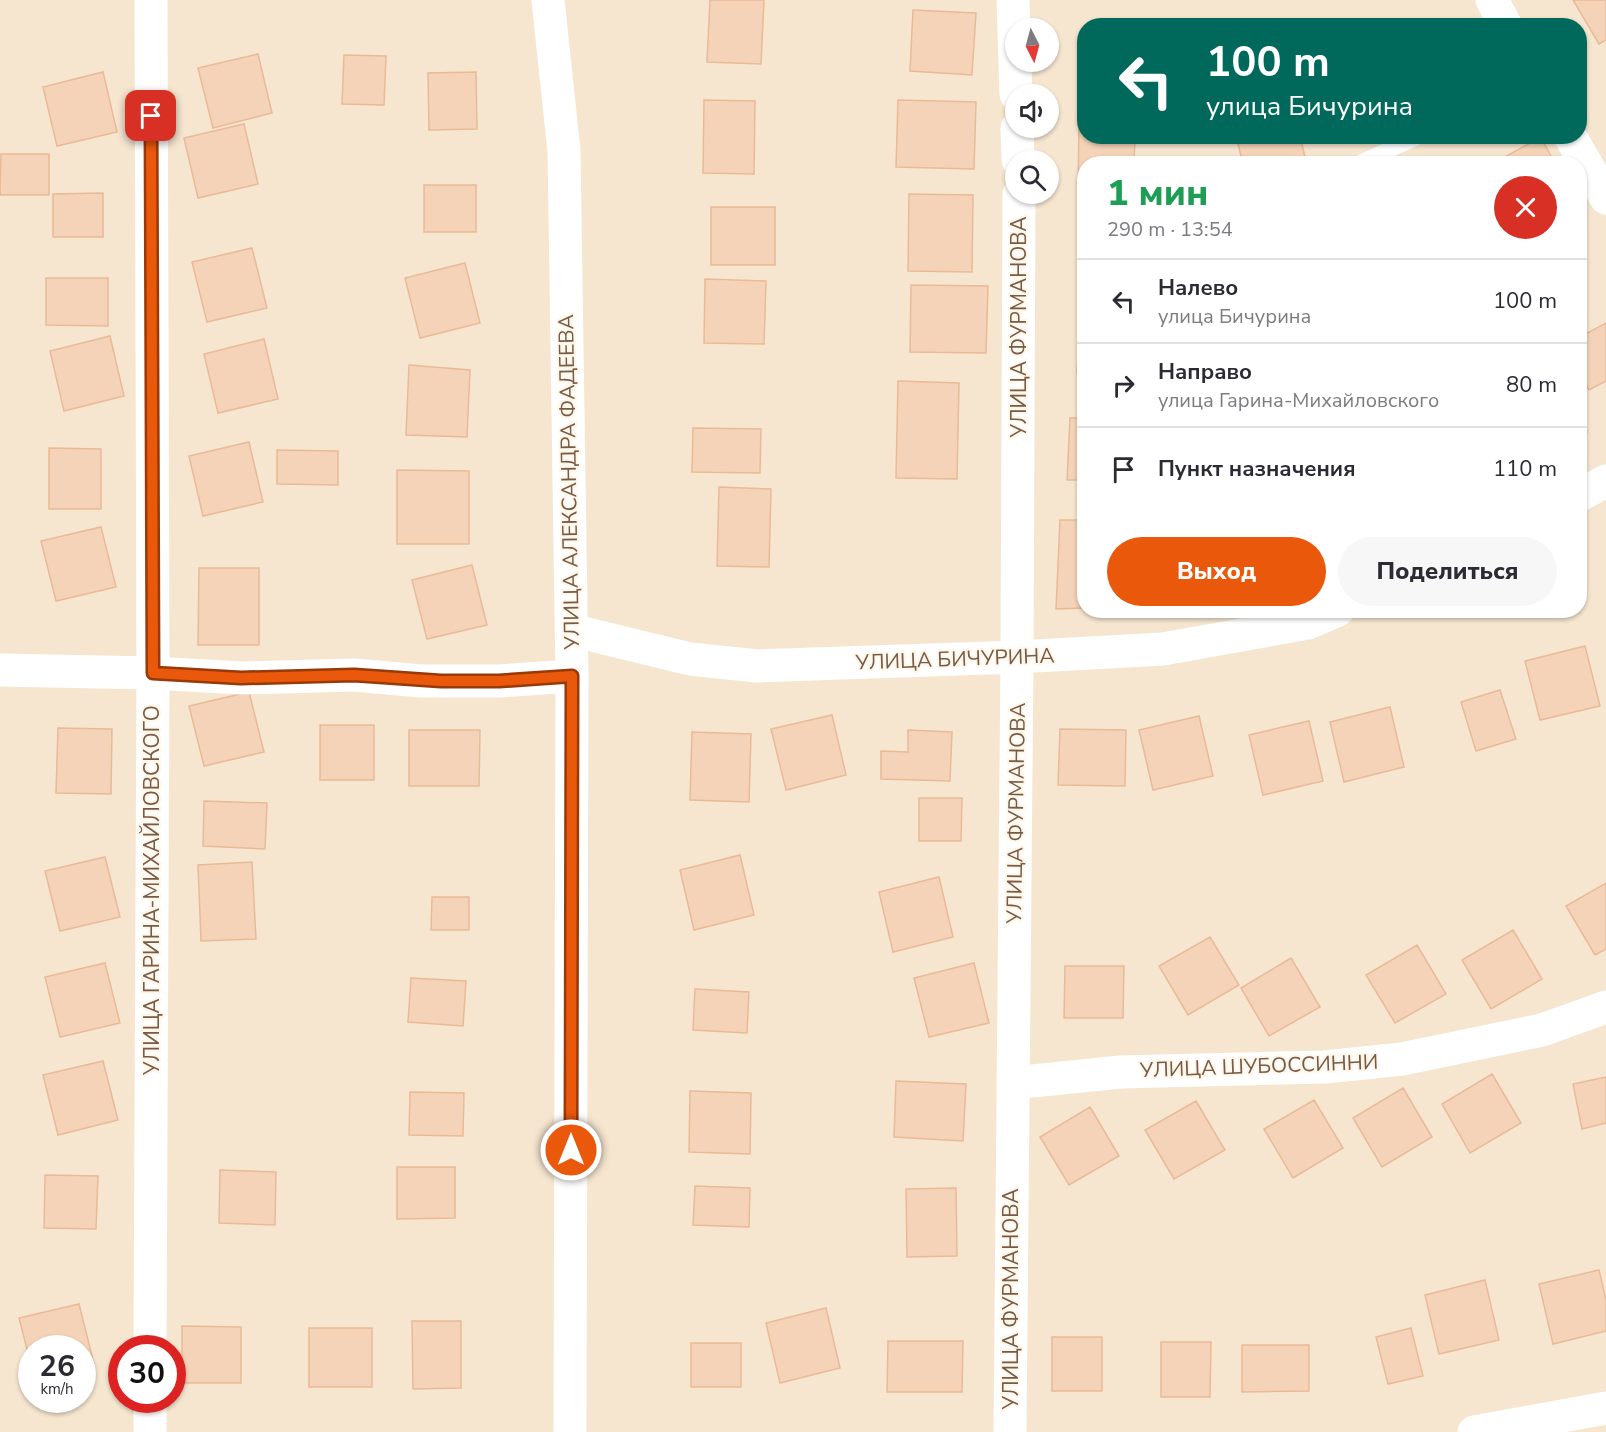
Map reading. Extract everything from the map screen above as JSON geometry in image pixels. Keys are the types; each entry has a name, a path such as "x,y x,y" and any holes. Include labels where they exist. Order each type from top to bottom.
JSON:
{"street":[{"name":"УЛИЦА ГАРИНА-МИХАЙЛОВСКОГО","path":"150,1335 153,673 151,0"},
{"name":"УЛИЦА АЛЕКСАНДРА ФАДЕЕВА","path":"548,0 564,152 572,676 570,1432"},
{"path":"1013,0 1016,84"},
{"path":"1492,0 1502,18"},
{"path":"1587,165 1606,198"},
{"name":"УЛИЦА ФУРМАНОВА","path":"1010,1432 1019,204"},
{"path":"1587,491 1606,481"},
{"name":"УЛИЦА БИЧУРИНА","path":"571,630 690,659 757,666 1017,657 1163,649 1308,622 1318,618"},
{"path":"0,670 153,673 241,678 354,675 421,681 499,681 572,676"},
{"name":"УЛИЦА ШУБОССИННИ","path":"1013,1083 1121,1072 1325,1067 1402,1059 1542,1030 1606,1007"},
{"path":"1474,1432 1606,1408"},
{"path":"150,1413 150,1432"}],"lane":[{"path":"1375,156 1402,144"}],"shaded area":[{"path":"0,0 1606,0 1606,1432 0,1432"}],"building":[{"path":"710,0 764,0 761,64 707,62"},
{"path":"1573,0 1606,0 1606,40 1599,44 1587,24 1587,18 1584,18"},
{"path":"913,10 976,13 972,75 910,71"},
{"path":"258,54 272,113 213,128 198,68"},
{"path":"344,55 386,56 384,105 342,104"},
{"path":"103,72 117,132 57,146 43,87"},
{"path":"476,72 477,129 429,130 428,73"},
{"path":"704,100 755,101 754,174 703,173"},
{"path":"898,100 976,102 974,169 896,167"},
{"path":"244,124 258,184 198,198 184,138"},
{"path":"1079,144 1135,144 1134,156 1079,156"},
{"path":"1238,144 1302,144 1305,156 1241,156"},
{"path":"1528,144 1545,144 1551,156 1507,156"},
{"path":"1,154 49,154 49,195 0,195"},
{"path":"424,185 476,185 476,232 424,232"},
{"path":"103,193 103,237 53,237 53,194"},
{"path":"909,194 973,195 972,272 908,271"},
{"path":"711,207 775,207 775,265 711,265"},
{"path":"252,248 267,308 207,322 192,262"},
{"path":"465,263 480,323 420,338 405,278"},
{"path":"46,278 108,278 108,326 46,325"},
{"path":"705,279 766,281 764,344 704,343"},
{"path":"911,285 988,286 986,353 910,352"},
{"path":"1606,323 1606,381 1589,390 1587,386 1587,333"},
{"path":"110,336 124,396 64,411 50,351"},
{"path":"264,339 278,399 218,413 204,354"},
{"path":"409,365 470,370 467,437 406,435"},
{"path":"898,381 959,383 957,479 896,478"},
{"path":"1070,418 1077,418 1077,480 1067,480"},
{"path":"693,428 761,429 760,473 692,472"},
{"path":"249,442 263,502 203,516 189,456"},
{"path":"49,448 101,449 101,509 49,509"},
{"path":"277,450 338,451 338,485 277,484"},
{"path":"397,470 469,471 469,544 397,544"},
{"path":"719,487 771,489 769,567 717,566"},
{"path":"1060,520 1077,520 1077,608 1056,609"},
{"path":"101,527 116,587 56,601 41,541"},
{"path":"472,565 487,625 427,639 412,580"},
{"path":"199,568 259,568 259,645 198,645"},
{"path":"1585,646 1600,706 1540,720 1525,661"},
{"path":"1500,690 1516,739 1476,751 1461,702"},
{"path":"249,692 264,752 204,766 189,706"},
{"path":"1390,707 1404,767 1344,782 1330,722"},
{"path":"832,715 846,775 786,790 771,729"},
{"path":"1199,716 1213,776 1153,790 1139,730"},
{"path":"1309,721 1323,781 1263,795 1249,735"},
{"path":"320,725 374,725 374,780 320,780"},
{"path":"58,728 112,729 111,794 56,793"},
{"path":"1060,729 1126,730 1125,786 1058,785"},
{"path":"409,730 480,730 479,786 409,786"},
{"path":"908,730 952,732 950,781 881,779 881,751 908,752"},
{"path":"692,732 751,734 749,802 690,800"},
{"path":"919,798 962,798 961,841 919,841"},
{"path":"204,801 267,803 265,849 203,846"},
{"path":"740,855 754,915 694,930 680,870"},
{"path":"105,857 120,917 60,931 45,871"},
{"path":"252,862 256,939 201,941 198,865"},
{"path":"939,877 953,937 893,952 879,892"},
{"path":"1606,883 1606,949 1595,955 1566,906"},
{"path":"432,897 469,897 469,930 431,930"},
{"path":"1513,930 1542,979 1491,1009 1462,960"},
{"path":"1210,937 1239,985 1188,1015 1159,966"},
{"path":"1417,945 1446,994 1395,1023 1366,975"},
{"path":"1291,958 1320,1007 1269,1036 1241,988"},
{"path":"105,963 120,1023 60,1037 45,977"},
{"path":"974,963 989,1023 929,1037 914,978"},
{"path":"1065,966 1124,966 1123,1018 1064,1018"},
{"path":"411,978 466,981 463,1026 408,1022"},
{"path":"695,989 749,992 747,1033 693,1030"},
{"path":"103,1061 118,1120 58,1135 43,1075"},
{"path":"1492,1074 1521,1123 1470,1153 1442,1104"},
{"path":"1606,1077 1606,1123 1582,1129 1573,1084"},
{"path":"896,1081 966,1084 963,1141 894,1137"},
{"path":"1403,1088 1432,1137 1382,1167 1353,1118"},
{"path":"690,1091 751,1093 750,1154 689,1152"},
{"path":"410,1092 464,1093 463,1136 409,1135"},
{"path":"1314,1100 1343,1148 1293,1178 1264,1129"},
{"path":"1196,1101 1225,1150 1174,1179 1145,1130"},
{"path":"1090,1107 1119,1156 1069,1185 1040,1137"},
{"path":"397,1167 455,1167 455,1218 397,1219"},
{"path":"220,1170 276,1172 275,1225 219,1223"},
{"path":"45,1175 98,1176 96,1229 44,1228"},
{"path":"695,1186 750,1188 749,1227 693,1225"},
{"path":"956,1188 957,1256 907,1257 906,1189"},
{"path":"1599,1270 1606,1300 1606,1331 1553,1344 1539,1284"},
{"path":"1485,1280 1499,1340 1439,1354 1425,1295"},
{"path":"79,1304 87,1335 23,1335 19,1318"},
{"path":"826,1308 840,1368 780,1383 766,1323"},
{"path":"412,1321 461,1321 461,1388 413,1389"},
{"path":"182,1326 241,1327 241,1383 186,1383 186,1335 182,1335"},
{"path":"309,1328 372,1328 372,1387 309,1387"},
{"path":"1411,1328 1423,1376 1388,1384 1376,1337"},
{"path":"1052,1337 1102,1337 1102,1391 1052,1391"},
{"path":"888,1341 963,1341 962,1392 887,1392"},
{"path":"1161,1342 1211,1342 1210,1397 1161,1397"},
{"path":"691,1343 741,1343 741,1387 691,1387"},
{"path":"1242,1345 1309,1345 1309,1391 1242,1392"}],"route":[{"path":"151,116 153,673 241,678 354,675 421,681 499,681 572,676 571,1150"}]}
